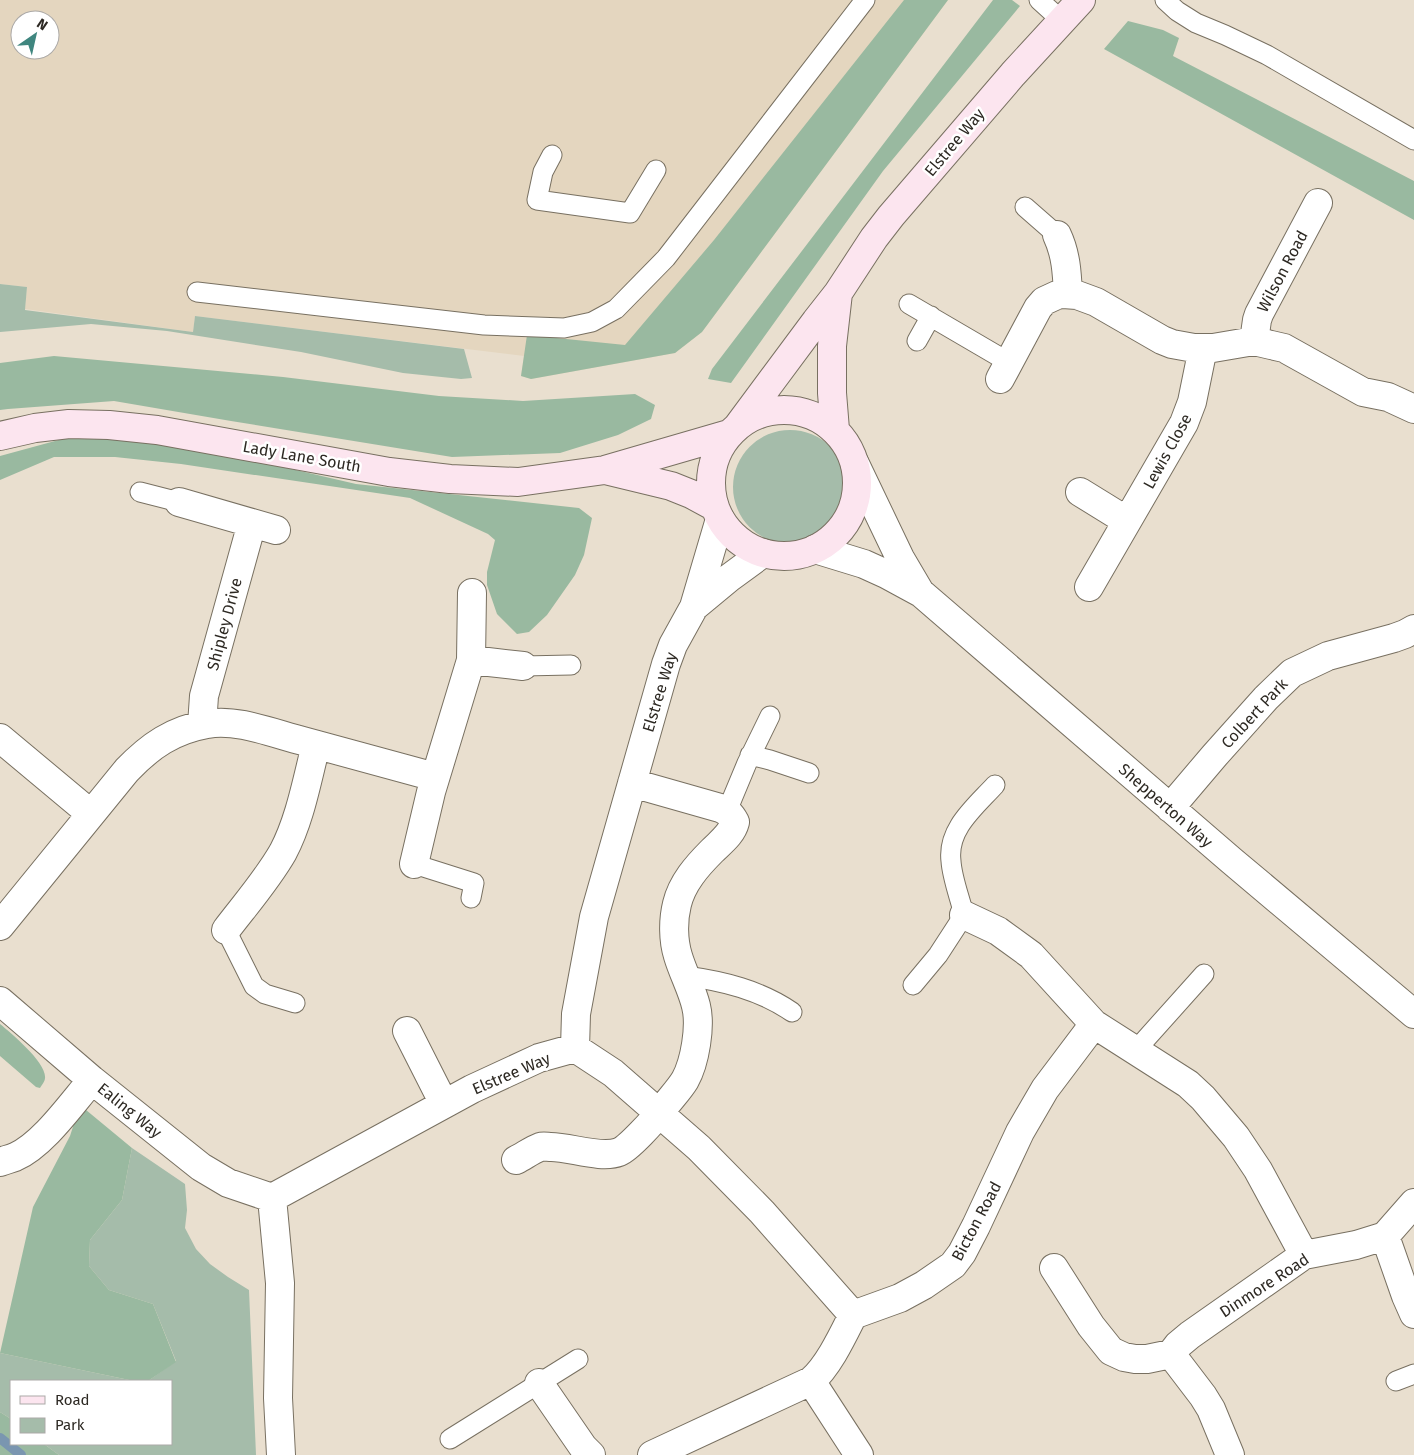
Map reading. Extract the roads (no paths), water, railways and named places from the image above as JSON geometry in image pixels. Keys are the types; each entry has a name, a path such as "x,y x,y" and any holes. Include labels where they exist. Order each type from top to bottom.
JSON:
{"main road":[{"name":"Elstree Way","path":"734,430 838,293 874,238 891,216 1013,74 1081,0"},
{"name":"Elstree Way","path":"835,430 832,393 832,346 838,293"},
{"path":"777,410 798,411 818,418 835,430 848,446 855,464 858,485 854,505 846,523 832,538 815,550 798,555 780,556 763,553 746,546 731,534 718,513 711,488 712,468 719,450 734,430 756,415 777,410"},
{"name":"Lady Lane South","path":"0,436 35,428 69,424 109,425 157,430 389,472 450,479 518,482 605,470 734,430"},
{"name":"Lady Lane South","path":"605,470 671,486 691,494 718,513"}],"street":[{"name":"Wilson Road","path":"1254,341 1256,320 1318,203"},
{"path":"1057,235 1062,246 1066,264 1068,294"},
{"path":"1005,371 1041,304 1057,295 1068,294 1077,295 1096,302 1167,342 1194,348 1213,348 1254,341 1284,348 1363,392 1388,397 1414,409"},
{"name":"Lewis Close","path":"1089,587 1184,423 1192,402 1203,348"},
{"name":"Shepperton Way","path":"855,464 900,558 921,593"},
{"path":"1080,492 1127,521"},
{"name":"Shipley Drive","path":"179,502 264,526 204,696 202,725"},
{"name":"Elstree Way","path":"272,1198 472,1089 540,1058 575,1048 576,1014 594,917 666,664 673,645 694,607 718,513"},
{"name":"Shepperton Way","path":"815,550 864,564 921,593 1170,808 1414,1014"},
{"name":"Elstree Way","path":"694,607 763,553"},
{"path":"414,864 435,777 471,660 472,593"},
{"name":"Colbert Park","path":"1170,808 1266,698 1292,673 1328,656 1394,638 1414,629"},
{"path":"471,660 523,666"},
{"path":"0,926 127,770 143,754 174,735 202,725 224,722 257,729 435,777"},
{"path":"0,738 91,814"},
{"path":"226,930 273,868 283,851 297,817 316,745"},
{"path":"516,1160 540,1147 568,1148 602,1154 618,1152 629,1144 659,1113 685,1080 692,1060 697,1041 698,1021 696,1007 677,955 674,937 677,904 686,881 729,834 735,822 727,811 720,808 632,783"},
{"path":"964,915 998,931 1031,954 1094,1024 1196,1091 1219,1116 1258,1170 1304,1255"},
{"name":"Ealing Way","path":"0,1000 92,1080 208,1172 228,1183 272,1198"},
{"name":"Bicton Road","path":"852,1315 900,1298 943,1273 953,1264 962,1253 1020,1132 1044,1089 1094,1024"},
{"path":"407,1030 444,1104"},
{"path":"575,1048 613,1074 699,1148 762,1212 852,1315 825,1364 811,1381 652,1455"},
{"path":"0,1162 16,1157 36,1144 92,1080"},
{"path":"272,1198 280,1283 278,1398 281,1455"},
{"path":"1414,1203 1385,1236 1414,1314"},
{"name":"Dinmore Road","path":"1171,1354 1190,1334 1304,1255 1356,1245 1385,1236"},
{"path":"1054,1268 1091,1326 1111,1352 1135,1359 1147,1359 1171,1354 1211,1409 1230,1455"},
{"path":"811,1381 859,1455"},
{"path":"539,1383 590,1455"}],"lane":[{"path":"196,292 484,325 564,328 592,322 616,309 666,258 865,0"},
{"path":"1039,0 1061,20"},
{"path":"1164,0 1196,24 1225,34 1267,55 1414,140"},
{"path":"552,155 543,172 537,200 630,213 656,170"},
{"path":"1024,207 1057,235"},
{"path":"909,304 931,316 1005,371"},
{"path":"917,341 931,316"},
{"name":"Shipley Drive","path":"140,492 179,502"},
{"path":"523,666 571,665"},
{"path":"727,811 750,755 770,716"},
{"path":"750,755 809,773"},
{"path":"913,985 938,955 964,915 950,860 952,842 964,818 994,786"},
{"path":"414,864 474,883 471,898"},
{"path":"226,930 254,986 265,994 295,1003"},
{"path":"1136,1050 1204,974"},
{"path":"685,976 710,979 738,986 766,997 792,1012"},
{"path":"450,1439 578,1359"},
{"path":"1396,1381 1414,1374"}],"waterway":[{"path":"0,1438 21,1455"}]}
